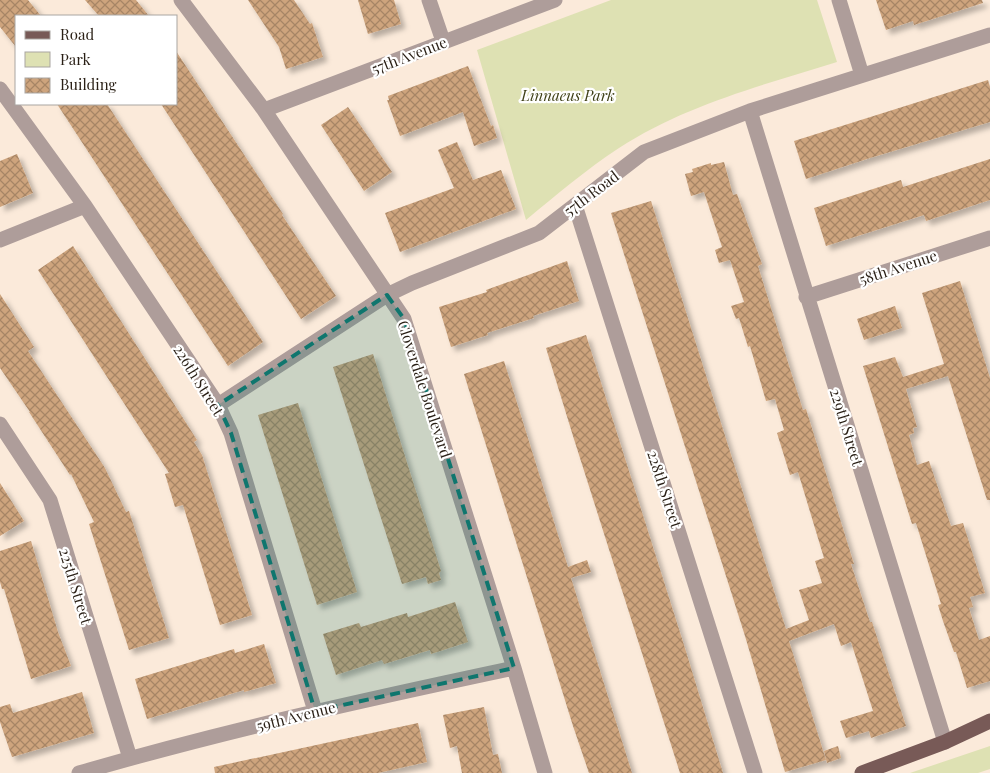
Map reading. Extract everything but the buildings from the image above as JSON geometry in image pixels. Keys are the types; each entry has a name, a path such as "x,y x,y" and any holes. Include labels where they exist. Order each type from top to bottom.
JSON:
{"main road":[{"path":"862,773 945,742 990,721"}],"street":[{"name":"Cloverdale Boulevard","path":"181,0 264,110 404,320 514,668 545,773"},
{"path":"429,0 443,42"},
{"name":"57th Avenue","path":"264,110 555,0"},
{"path":"838,0 862,75"},
{"name":"57th Road","path":"218,405 387,295 412,283 539,233 644,152 750,111 990,35"},
{"name":"226th Street","path":"0,89 85,206 218,405 231,433 315,711"},
{"name":"229th Street","path":"750,111 945,742"},
{"name":"228th Street","path":"575,205 755,773"},
{"path":"0,240 85,206"},
{"name":"58th Avenue","path":"806,297 990,238"},
{"name":"225th Street","path":"0,424 50,500 130,758"},
{"name":"59th Avenue","path":"80,773 130,758 315,711 514,668"}],"highlighted area":[{"path":"387,295 404,319 514,668 315,711 231,433 218,405"}],"green space":[{"name":"Linnaeus Park","path":"611,0 817,0 837,62 753,88 697,108 644,133 595,165 526,220 477,50"},
{"path":"990,746 990,769 978,773 910,773"}]}
